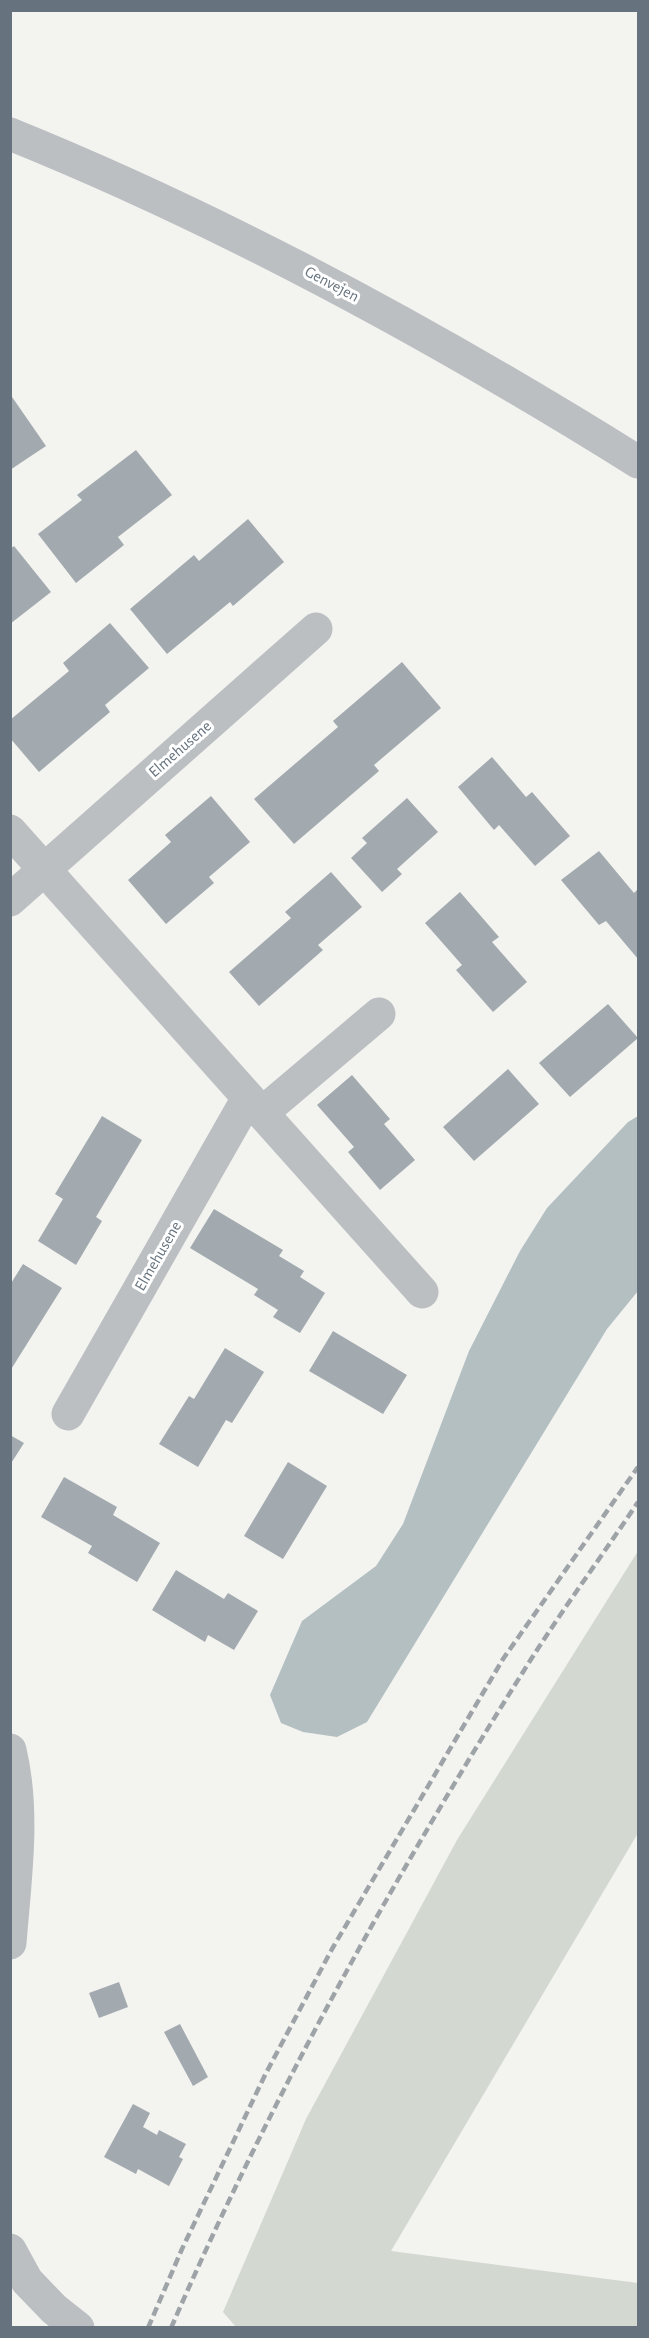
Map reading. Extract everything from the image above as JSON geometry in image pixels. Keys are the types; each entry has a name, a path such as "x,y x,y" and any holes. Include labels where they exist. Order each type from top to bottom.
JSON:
{"street":[{"name":"Genvejen","path":"10,134 179,208 304,269 415,328 639,462"},
{"name":"Elmehusene","path":"10,900 316,629"},
{"path":"10,831 422,1292"},
{"name":"Elmehusene","path":"68,1414 255,1106 379,1014"},
{"path":"10,1750 17,1781 18,1828 10,1943"},
{"path":"10,2250 27,2281 54,2309 78,2328"}],"shaded area":[{"path":"638,1116 638,1291 607,1329 367,1722 337,1737 303,1732 281,1723 270,1695 302,1621 376,1566 403,1524 469,1351 520,1251 547,1208 628,1122"},
{"path":"638,1551 638,1833 391,2251 638,2283 638,2327 236,2327 223,2312 306,2119 457,1840"}],"building":[{"path":"10,394 46,446 10,470"},
{"path":"136,450 172,495 118,537 124,545 76,583 38,534 82,500 77,495"},
{"path":"248,519 284,562 233,606 230,602 167,654 130,609 194,555 199,561"},
{"path":"14,546 51,592 10,624 10,549"},
{"path":"110,623 149,668 105,705 110,712 39,772 10,738 10,720 69,671 63,663"},
{"path":"402,662 441,708 374,765 379,771 294,844 254,799 338,727 333,721"},
{"path":"492,757 526,797 532,792 570,836 535,866 499,825 494,830 458,787"},
{"path":"211,796 250,842 209,877 214,883 166,924 128,880 171,842 165,835"},
{"path":"407,798 438,832 397,869 402,874 382,892 351,858 367,843 362,838"},
{"path":"599,851 634,893 638,889 638,959 606,921 599,925 561,880"},
{"path":"331,872 362,907 318,945 323,950 259,1006 229,972 291,918 285,912"},
{"path":"460,892 499,937 492,942 527,982 493,1012 456,970 462,965 425,923"},
{"path":"608,1004 638,1038 570,1097 539,1063"},
{"path":"508,1069 539,1104 474,1161 443,1127"},
{"path":"352,1075 390,1119 384,1124 415,1160 380,1190 348,1152 354,1147 317,1105"},
{"path":"102,1116 142,1140 96,1217 102,1221 76,1265 38,1241 63,1199 55,1194"},
{"path":"214,1209 283,1250 279,1256 304,1271 300,1277 325,1293 300,1333 273,1317 278,1310 254,1295 258,1289 190,1248"},
{"path":"23,1264 62,1288 10,1371 10,1285"},
{"path":"333,1331 407,1375 383,1414 309,1371"},
{"path":"225,1348 264,1372 232,1423 226,1420 198,1467 159,1444 189,1396 194,1399"},
{"path":"10,1435 24,1443 10,1465"},
{"path":"288,1462 327,1486 283,1559 244,1536"},
{"path":"64,1477 117,1507 113,1515 160,1543 137,1582 88,1553 92,1546 41,1517"},
{"path":"176,1570 224,1599 228,1593 258,1611 234,1650 208,1635 205,1642 152,1610"},
{"path":"119,1982 128,2007 99,2018 89,1993"},
{"path":"180,2024 208,2077 193,2086 164,2032"},
{"path":"133,2104 150,2113 143,2127 157,2135 159,2130 186,2144 179,2157 183,2159 169,2186 138,2169 136,2174 104,2157"}],"railway":[{"path":"148,2328 182,2249 265,2075 332,1949 503,1659 638,1467"},
{"path":"171,2328 249,2159 335,1993 380,1912 426,1831 523,1672 638,1502"}]}
